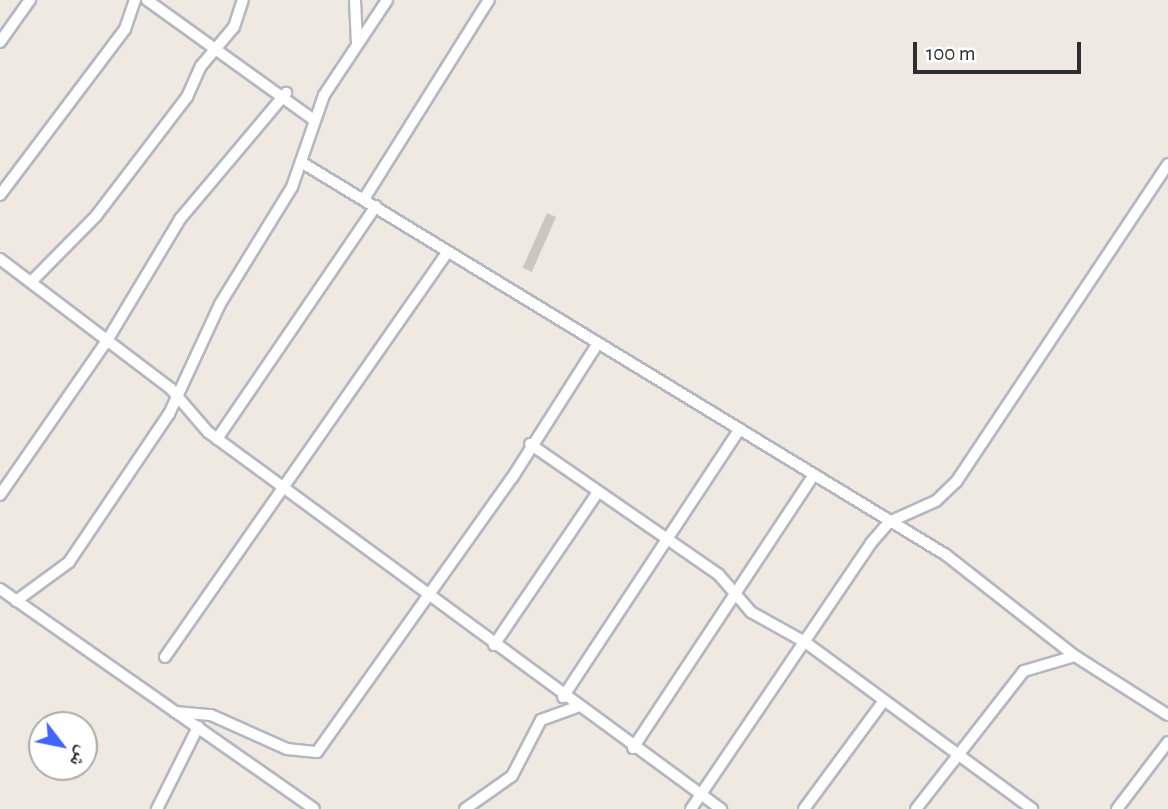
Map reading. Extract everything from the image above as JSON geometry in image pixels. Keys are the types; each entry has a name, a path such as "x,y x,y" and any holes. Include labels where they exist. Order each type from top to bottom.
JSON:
{"street":[{"path":"0,42 30,0"},
{"path":"0,195 125,29 135,0"},
{"path":"147,0 286,93 314,120"},
{"path":"31,282 96,216 187,97 215,47 234,27 243,0"},
{"path":"355,0 357,44"},
{"path":"16,601 69,562 178,396 220,304 285,200 314,120 357,44 387,0"},
{"path":"364,199 489,0"},
{"path":"0,495 108,339 180,219 286,93"},
{"path":"301,162 740,429 1013,601 1075,656 1168,715"},
{"path":"691,809 888,522 936,501 956,482 1168,164"},
{"path":"217,439 376,206"},
{"path":"165,657 448,252"},
{"path":"0,259 108,339 178,396 217,439 577,708 721,809"},
{"path":"175,712 211,715 287,749 317,752 428,595 598,343"},
{"path":"563,697 740,429"},
{"path":"530,444 666,543 704,564 751,612 805,642 883,702 1032,809"},
{"path":"633,748 814,475"},
{"path":"494,645 598,492"},
{"path":"0,589 314,809"},
{"path":"916,809 1024,671 1075,656"},
{"path":"804,809 883,702"},
{"path":"466,809 512,776 547,715 577,708"},
{"path":"157,809 198,727"},
{"path":"1117,809 1168,743"}],"building":[{"path":"547,213 556,217 532,272 523,268"}]}
